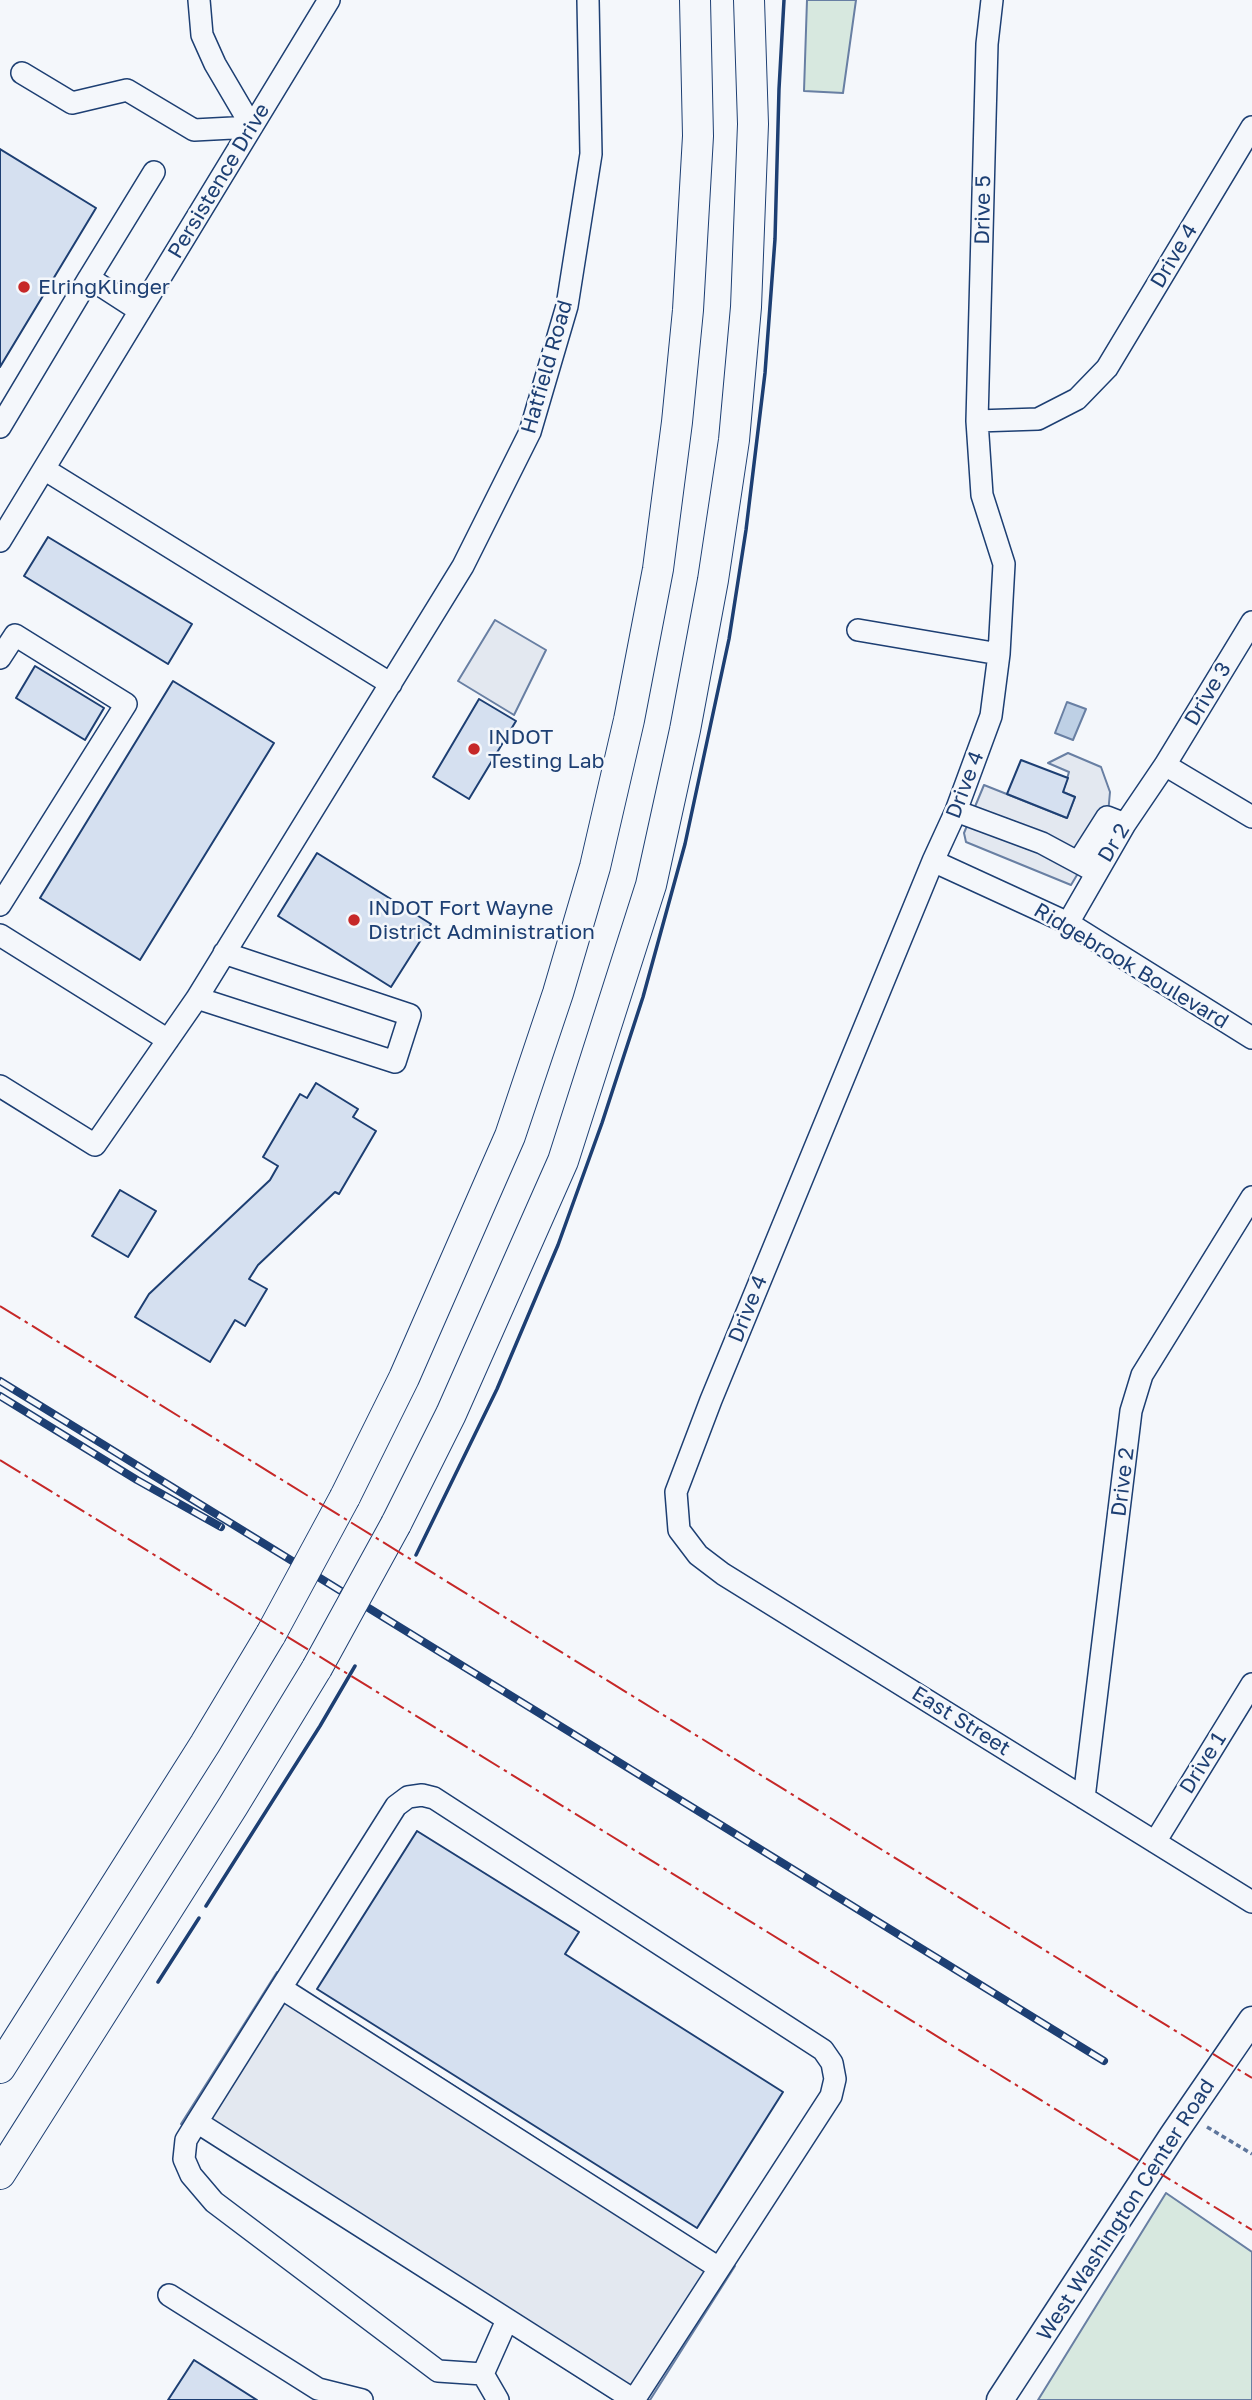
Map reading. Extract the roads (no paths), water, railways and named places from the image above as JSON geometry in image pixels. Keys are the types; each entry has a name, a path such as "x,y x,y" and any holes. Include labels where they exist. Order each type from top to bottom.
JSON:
{"highway":[{"path":"0,2068 205,1744 271,1634 345,1497 404,1378 510,1136 558,993 595,867 629,720 658,569 688,310 698,136 695,0"},
{"path":"0,2174 317,1668 396,1524 451,1414 563,1161 651,885 711,594 734,440 746,307 753,124 749,0"}],"main road":[{"name":"West Washington Center Road","path":"1000,2400 1173,2135 1252,2020"}],"street":[{"path":"22,73 72,103 127,90 194,130 252,127 215,64 202,35 199,0"},
{"name":"Persistence Drive","path":"3,530 44,469 329,0"},
{"name":"Hatfield Road","path":"0,1086 95,1144 197,998 463,566 530,432 567,306 591,154 588,0"},
{"name":"Drive 5","path":"977,421 987,44 992,0"},
{"name":"Drive 4","path":"678,1530 676,1492 711,1400 956,811 991,716 999,654 1004,564 982,495 977,421 1038,419 1077,399 1107,368 1252,127"},
{"path":"0,427 154,172"},
{"path":"89,278 140,311"},
{"path":"44,469 391,684"},
{"name":"Drive 3","path":"1165,765 1252,622"},
{"path":"858,631 999,654"},
{"path":"0,658 15,635 126,704 0,905"},
{"path":"1165,765 1252,817"},
{"name":"Dr 2","path":"1068,923 1088,867 1125,824 1165,765"},
{"path":"956,811 1023,835 1088,867"},
{"name":"Ridgebrook Boulevard","path":"933,861 1068,923 1252,1038"},
{"path":"0,935 168,1040"},
{"path":"197,998 395,1062 410,1015 224,953"},
{"name":"Drive 2","path":"1084,1798 1131,1411 1142,1375 1252,1196"},
{"name":"East Street","path":"678,1530 698,1555 723,1574 1252,1902"},
{"name":"Drive 1","path":"1155,1842 1252,1684"},
{"path":"197,2122 634,2400 831,2096 835,2079 832,2063 823,2050 434,1798 422,1795 408,1797 396,1806 281,1988 197,2122 186,2140 184,2159 191,2175 214,2202 438,2371 483,2374"},
{"path":"281,1988 719,2268"},
{"path":"169,2295 318,2389 362,2400"},
{"path":"483,2374 507,2320"},
{"path":"483,2374 498,2400"}],"water":[{"path":"1067,702 1086,709 1073,740 1055,733"}],"railway":[{"path":"0,1381 1104,2061"},
{"path":"0,1396 137,1480 221,1527"}],"place":[{"name":"ElringKlinger","path":"24,287"},
{"name":"INDOT Testing Lab","path":"474,749"},
{"name":"INDOT Fort Wayne District Administration","path":"354,920"}]}
